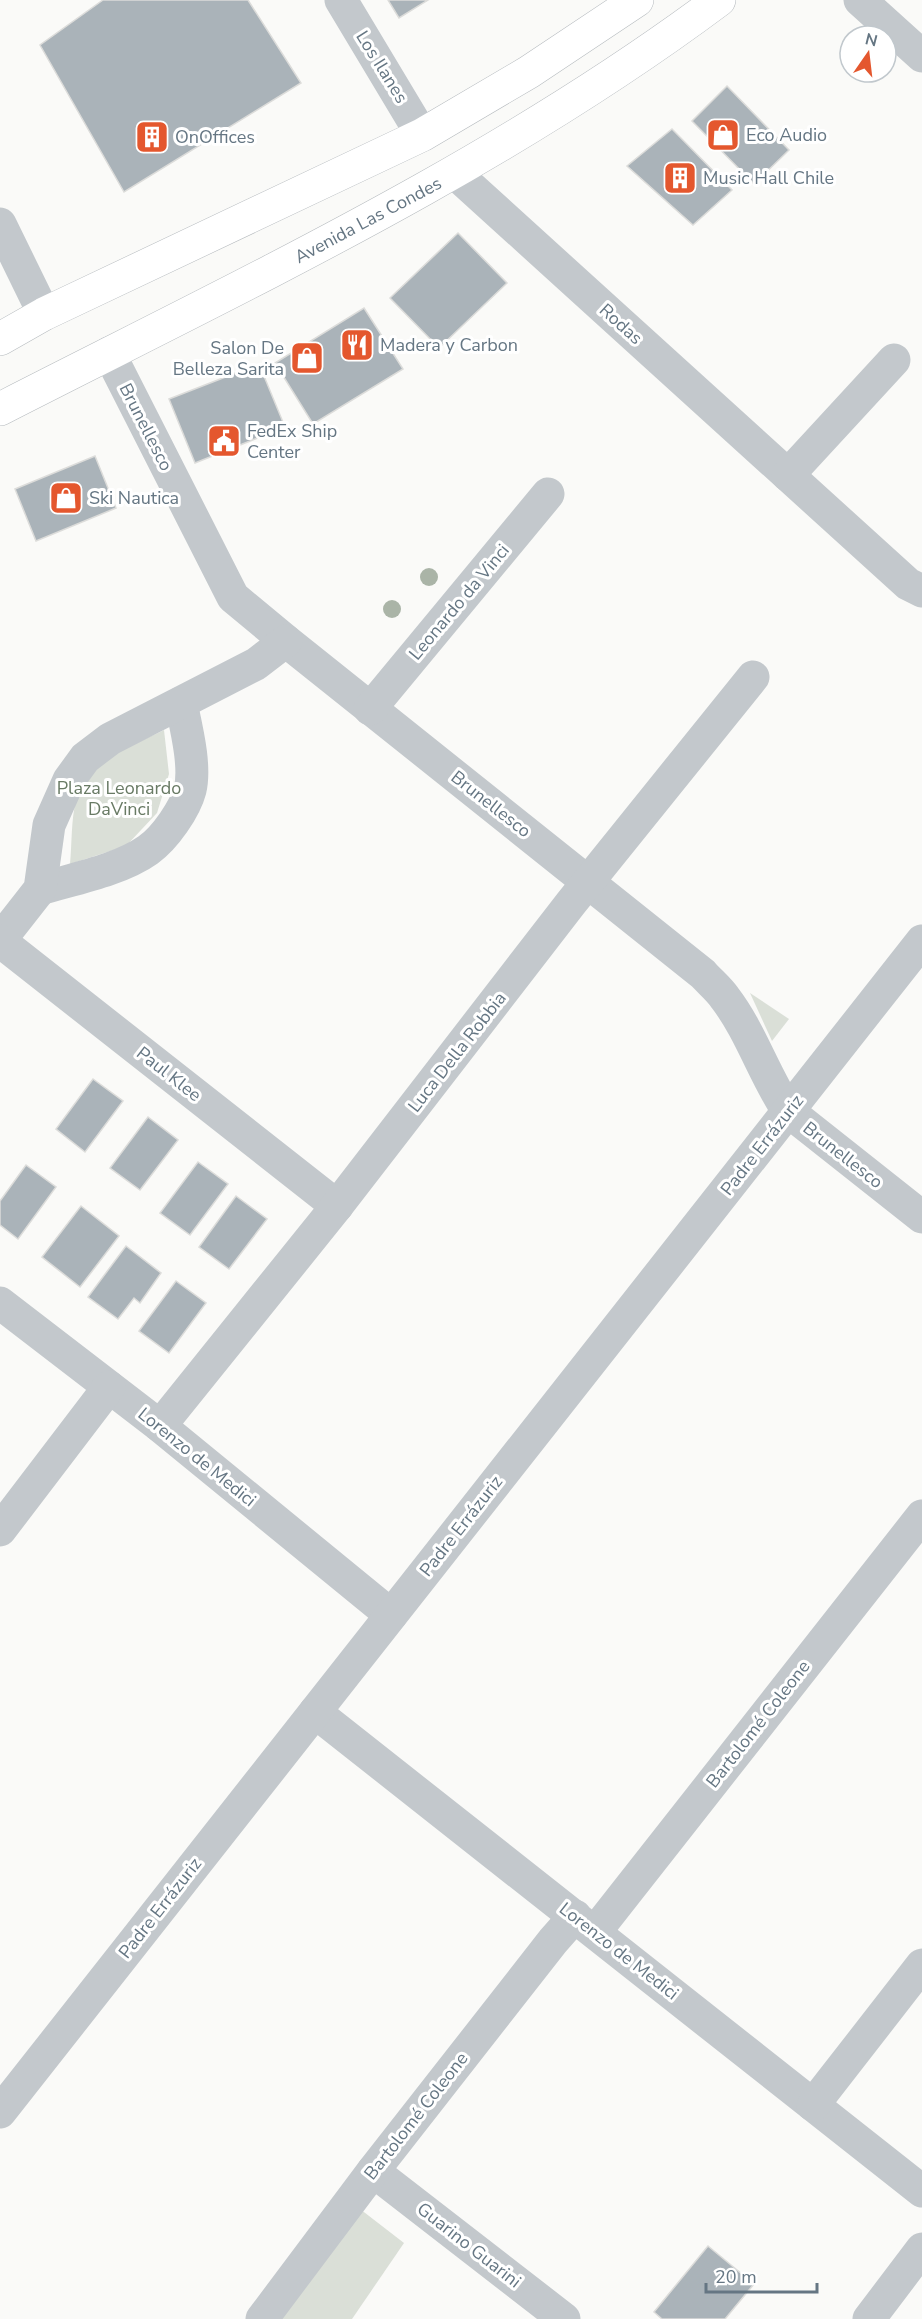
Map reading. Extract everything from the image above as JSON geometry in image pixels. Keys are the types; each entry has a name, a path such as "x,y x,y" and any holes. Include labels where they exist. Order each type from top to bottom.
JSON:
{"main road":[{"path":"0,339 44,314 422,135 529,72 637,0"},
{"name":"Avenida Las Condes","path":"0,409 345,234 455,173 626,65 719,0"}],"street":[{"name":"Los Ilanes","path":"341,0 422,135"},
{"path":"860,0 922,56"},
{"name":"Rodas","path":"455,173 908,584 922,591"},
{"path":"0,224 44,314"},
{"name":"Brunellesco","path":"109,353 233,597 286,642 703,974 724,997 739,1020 788,1111 922,1217"},
{"path":"788,475 894,360"},
{"name":"Leonardo da Vinci","path":"370,709 548,495"},
{"path":"0,941 40,889 49,825 69,780 85,758 110,739 256,664 286,642"},
{"name":"Luca Della Robbia","path":"160,1426 338,1206 753,677"},
{"path":"40,889 117,865 149,849 179,816 190,789 190,744 181,703"},
{"name":"Paul Klee","path":"0,941 338,1206"},
{"name":"Padre Errázuriz","path":"0,2112 922,941"},
{"name":"Lorenzo de Medici","path":"0,1303 160,1426 391,1615"},
{"path":"0,1530 110,1387"},
{"name":"Bartolomé Coleone","path":"262,2319 373,2171 546,1950 585,1924 922,1516"},
{"name":"Lorenzo de Medici","path":"315,1712 922,2191"},
{"path":"813,2105 922,1965"},
{"name":"Guarino Guarini","path":"373,2171 564,2319"},
{"path":"868,2319 922,2249"}],"green space":[{"name":"Plaza Leonardo DaVinci","path":"164,730 169,774 157,813 126,846 70,864 74,808 81,786 89,775 112,756"},
{"path":"750,993 789,1019 772,1041"},
{"path":"360,2209 404,2243 352,2319 278,2319"}],"building":[{"name":"OnOffices","path":"103,0 248,0 301,83 124,192 40,45"},
{"path":"388,0 428,0 399,18"},
{"path":"727,86 789,150 754,184 692,121"},
{"name":"Music Hall Chile","path":"672,129 732,190 693,225 627,166"},
{"path":"458,233 507,283 439,348 390,298"},
{"path":"364,308 403,369 313,424 275,363"},
{"path":"259,364 285,427 195,463 169,399"},
{"name":"Ski Nautica","path":"95,456 116,508 36,541 15,489"},
{"path":"93,1079 123,1101 85,1152 56,1129"},
{"path":"148,1117 178,1140 140,1190 110,1168"},
{"path":"198,1162 228,1184 190,1235 160,1213"},
{"path":"26,1165 56,1187 18,1239 0,1225 0,1201"},
{"path":"236,1196 267,1219 229,1269 199,1247"},
{"path":"81,1206 119,1236 80,1287 42,1257"},
{"path":"126,1246 161,1273 140,1303 134,1298 118,1319 88,1297"},
{"path":"176,1281 206,1303 169,1353 139,1331"},
{"path":"708,2246 754,2284 725,2319 662,2319 654,2312"}],"place":[{"name":"Eco Audio","path":"723,135"},
{"name":"OnOffices","path":"152,137"},
{"name":"Music Hall Chile","path":"680,178"},
{"name":"Madera y Carbon","path":"357,345"},
{"name":"Salon De Belleza Sarita","path":"307,358"},
{"name":"FedEx Ship Center","path":"224,441"},
{"name":"Ski Nautica","path":"66,498"}]}
